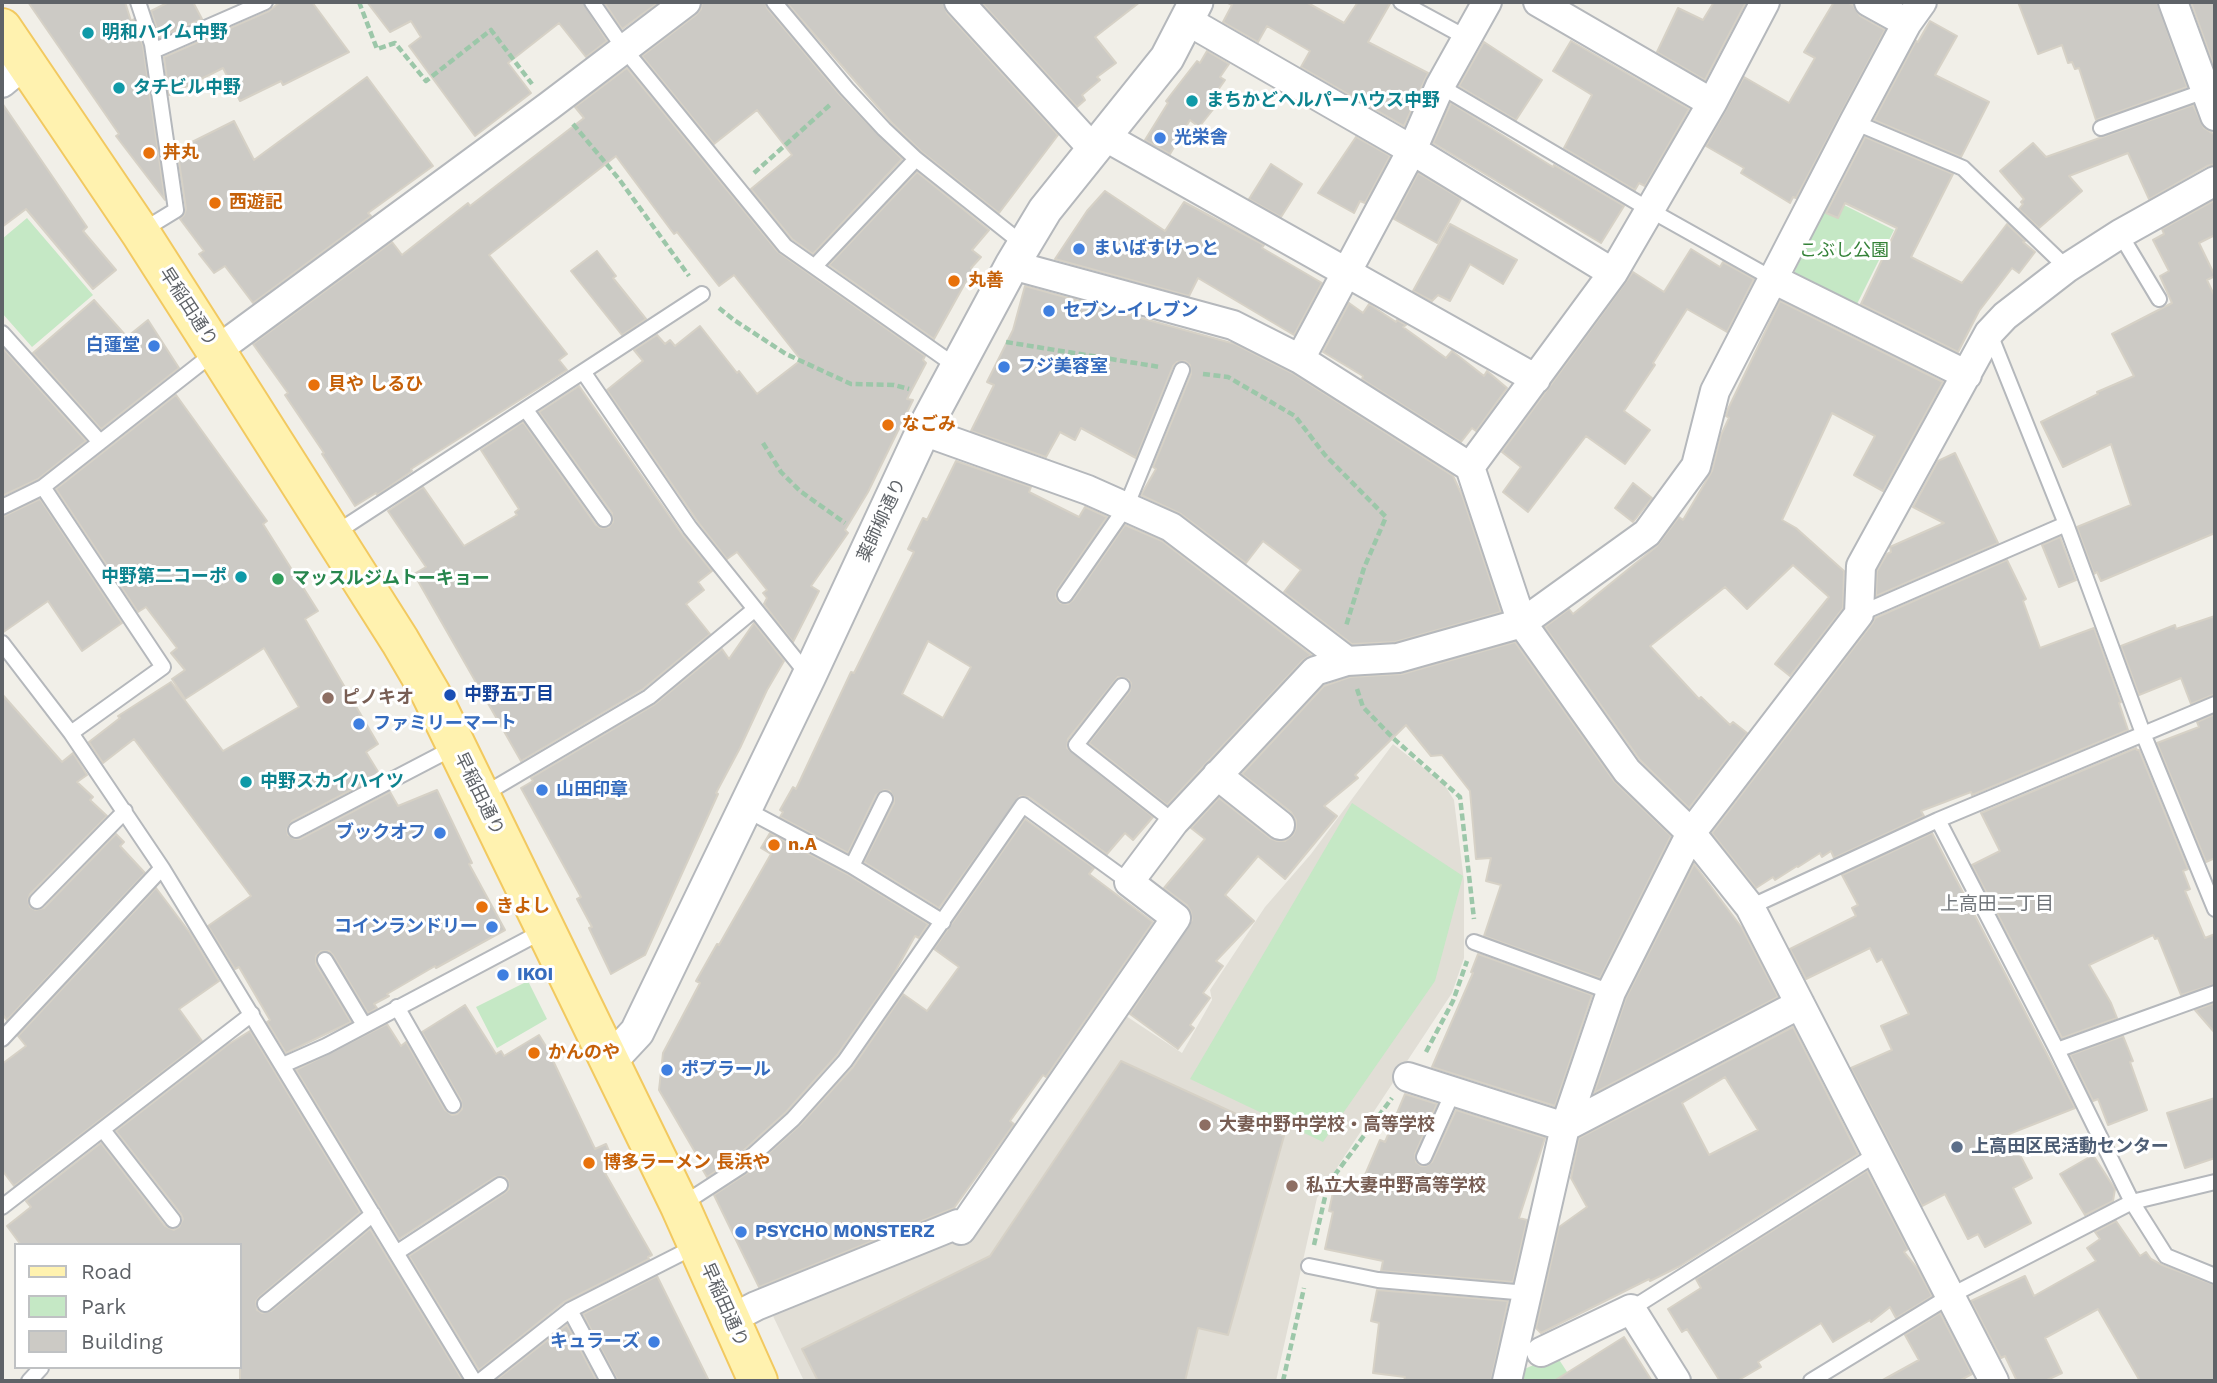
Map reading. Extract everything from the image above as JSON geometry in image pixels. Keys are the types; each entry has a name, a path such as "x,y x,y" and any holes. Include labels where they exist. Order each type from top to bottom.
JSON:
{"main road":[{"name":"早稲田通り","path":"2,28 13,73 140,232 431,694 680,1206 758,1381"}],"street":[{"path":"216,351 625,50 686,2"},
{"path":"959,2 1098,142 1348,273 1536,379"},
{"path":"1300,359 1412,150 1440,86 1487,2"},
{"path":"1538,2 1567,9 1712,103"},
{"path":"1470,467 1613,273 1712,103 1765,2"},
{"path":"731,1319 756,1306 958,1224 961,1230 1176,918 1129,882 1174,822 1315,671 1347,660 1398,658 1522,623 1647,533 1696,466 1715,391 1914,12 1870,2"},
{"path":"2174,2 2210,94"},
{"path":"1192,11 1613,273"},
{"name":"薬師柳通り","path":"609,1062 637,1032 809,676 923,431 1018,255 1045,210 1167,58 1192,11"},
{"path":"1509,1374 1566,1127 1611,992 1691,833 1859,614 1861,566 1989,333 2005,316 2067,268 2120,234 2215,181"},
{"path":"1018,255 1233,325 1300,359 1470,467 1522,623 1627,771 1691,833 1750,907 1994,1381"},
{"path":"1773,279 1967,374"},
{"path":"923,431 1088,490 1171,527 1347,660"},
{"path":"1217,775 1280,825"},
{"path":"1408,1077 1566,1127 1800,1004"},
{"path":"1541,1352 1631,1309 1676,1381"}],"lane":[{"path":"138,2 153,51 176,210 140,232"},
{"path":"153,51 265,2"},
{"path":"592,2 625,50 785,246 957,367"},
{"path":"774,2 847,89 916,159 1018,255"},
{"path":"1401,2 1467,38"},
{"path":"1440,86 1773,279"},
{"path":"2101,128 2210,94"},
{"path":"1854,122 1963,168 2067,268"},
{"path":"815,265 916,159"},
{"path":"2120,234 2159,299"},
{"path":"332,536 702,294"},
{"path":"2,333 100,442"},
{"path":"1989,333 2066,524 2144,736 2210,881 2215,909"},
{"path":"2,507 43,487 216,351"},
{"path":"1065,595 1126,507 1182,370"},
{"path":"584,373 690,528 809,676"},
{"path":"526,410 604,519"},
{"path":"43,487 163,667 71,733"},
{"path":"1859,614 2066,524"},
{"path":"480,796 649,697 755,608"},
{"path":"2,643 71,733 162,868 474,1381"},
{"path":"1122,686 1076,745 1174,822"},
{"path":"1750,907 1938,820 2215,704"},
{"path":"296,830 456,746"},
{"path":"852,866 885,799"},
{"path":"680,1206 740,1167 793,1119 845,1061 1023,805 1129,882"},
{"path":"745,809 852,866 943,922"},
{"path":"37,901 125,811"},
{"path":"1938,820 2132,1202 2166,1256 2215,1276"},
{"path":"2,1039 162,868"},
{"path":"283,1065 326,1046 545,930"},
{"path":"1474,942 1611,992"},
{"path":"326,960 364,1025"},
{"path":"2057,1050 2215,993"},
{"path":"397,1007 453,1105"},
{"path":"2,1207 252,1014"},
{"path":"1424,1157 1453,1092"},
{"path":"103,1130 173,1220"},
{"path":"1631,1309 1878,1153"},
{"path":"1811,1381 1950,1296 2132,1202 2215,1182"},
{"path":"396,1253 500,1185"},
{"path":"265,1304 373,1214"},
{"path":"480,1381 570,1310 698,1245"},
{"path":"1309,1266 1378,1280 1527,1293"},
{"path":"570,1310 608,1381"}],"path":[{"path":"359,2 377,49 395,43 426,80 491,30 552,104 619,178 702,294 734,320 786,354 851,384 894,385 941,398"},
{"path":"738,188 847,89"},
{"path":"974,336 1228,377 1296,416 1325,455 1386,517 1364,568 1346,626 1347,660 1363,707 1393,738 1460,797 1476,937 1453,1001 1432,1045 1328,1184 1283,1381"},
{"path":"763,443 781,472 800,491 872,542"}],"shaded area":[{"name":"大妻中野中学校・高等学校","path":"1393,744 1444,784 1454,800 1464,881 1464,958 1452,993 1317,1198 1276,1381 804,1381 773,1316 975,1228 1120,1012 1182,1053 1212,1000 1210,990 1265,907 1311,854"}],"green space":[{"name":"こぶし公園","path":"1830,198 1894,230 1857,304 1794,273"},
{"path":"27,218 93,295 32,347 2,313 2,239"},
{"path":"1352,803 1463,876 1435,981 1323,1142 1190,1079"},
{"path":"528,981 547,1019 497,1048 476,1007"},
{"path":"1556,1355 1573,1381 1519,1381 1520,1371"}],"building":[{"path":"28,2 125,2 143,46 165,200 116,136 119,134"},
{"path":"169,2 193,2 202,19 160,37 151,11"},
{"path":"280,2 312,2 349,52 283,85 281,81 240,101 223,68 169,95 164,57 269,11"},
{"path":"367,2 583,2 607,41 586,57 559,23 508,63 531,93 475,136 409,46 421,37 411,21 390,32"},
{"path":"604,2 659,2 622,29"},
{"path":"702,2 765,2 767,8 840,95 902,159 813,254 792,239 751,189 792,155 757,110 714,144 642,56 696,15"},
{"path":"786,2 943,2 947,13 1058,135 999,213 922,152 891,122"},
{"path":"981,2 1140,2 1095,37 1116,63 1097,77 1100,80 1082,95 1085,100 1077,107"},
{"path":"1226,2 1306,2 1344,23 1358,2 1391,2 1368,42 1428,73 1404,126 1301,67 1310,51 1267,26 1258,42 1223,22 1232,5"},
{"path":"1714,2 1746,2 1705,80 1657,52 1678,8 1703,20"},
{"path":"1834,2 1853,5 1860,16 1885,30 1796,198 1793,197 1790,203 1741,173 1744,168 1706,146 1744,77 1789,103 1815,58 1804,52"},
{"path":"2018,2 2157,2 2187,87 2096,120 2079,68 2075,69 2072,62 2068,63 2062,45 2038,54"},
{"path":"2191,2 2215,2 2215,69"},
{"path":"1930,21 1957,36 1935,75 1989,102 1961,157 1874,120 1916,41 1918,42"},
{"path":"1571,41 1689,109 1645,186 1639,183 1635,190 1564,148 1592,95 1553,71"},
{"path":"1484,42 1542,80 1516,120 1459,86"},
{"path":"1207,51 1229,64 1220,77 1225,80 1213,97 1219,102 1199,127 1190,120 1170,154 1145,140 1168,103 1166,101 1197,61 1200,63"},
{"path":"627,68 778,252 925,356 923,360 926,363 907,399 913,400 868,492 845,530 848,533 811,586 819,591 793,642 764,604 767,598 763,593 767,590 737,552 727,559 698,522 607,390 643,361 634,350 657,335 665,344 670,340 675,346 700,326 757,394 801,360 734,275 719,286 677,232 674,234 616,156 489,255 567,354 559,360 567,370 411,469 412,471 377,495 376,493 355,506 285,395 288,393 253,344 392,242 402,255 468,203 470,206 584,118 575,107"},
{"path":"367,77 433,166 368,213 371,216 253,303 225,266 214,273 199,254 204,251 180,219 186,209 178,155 192,142 234,121 254,160"},
{"path":"2,103 87,227 83,231 116,270 93,289 26,209 2,227"},
{"path":"1451,103 1553,167 1554,165 1624,206 1601,243 1433,143"},
{"path":"2193,105 2204,128 2215,135 2215,164 2149,199 2128,153 2069,176 2082,191 2039,228 2019,209 2024,199 2000,171 2033,143 2046,157"},
{"path":"1356,137 1390,156 1365,203 1360,201 1354,213 1318,193"},
{"path":"1865,137 1953,174 1911,257 1962,283 2007,224 2035,252 2019,273 2012,268 1979,311 1958,352 1861,304 1897,228 1845,203 1838,218 1826,213"},
{"path":"1271,164 1302,184 1281,217 1249,199"},
{"path":"917,172 989,230 972,250 981,257 971,268 973,269 934,339 829,265"},
{"path":"1418,173 1461,199 1437,243 1394,219"},
{"path":"1105,191 1165,231 1184,202 1264,245 1262,248 1322,283 1294,335 1198,278 1189,296 1055,259 1087,211"},
{"path":"2215,200 2215,235 2199,243 2215,276 2207,280 2215,297 2215,533 2101,581 2097,572 2094,574 2077,527 2131,505 2111,444 2063,467 2041,422 2134,376 2112,334 2172,303 2160,276 2169,271 2153,240 2164,234 2162,229"},
{"path":"1450,224 1517,260 1503,284 1470,264 1450,301 1438,295 1432,301 1413,291"},
{"path":"1691,249 1720,267 1723,262 1754,279 1727,332 1687,309 1653,363 1655,365 1624,411 1650,430 1625,464 1586,436 1528,512 1503,492 1521,467 1502,452 1633,272 1664,292"},
{"path":"597,251 616,276 613,278 646,319 622,335 571,271"},
{"path":"1025,286 1235,344 1292,373 1453,476 1462,495 1501,612 1395,642 1352,644 1284,592 1301,570 1263,541 1246,563 1181,514 1141,495 1156,469 1153,467 1191,374 1190,365 1185,361 1177,362 1173,366 1136,458 1081,428 1075,440 1060,432 1046,457 971,431 994,385 987,382 1013,330"},
{"path":"94,300 127,337 148,320 179,368 101,429 33,353"},
{"path":"1780,301 1943,382 1883,491 1854,475 1875,436 1832,413 1782,520 1796,528 1844,571 1843,608 1790,676 1775,664 1829,597 1793,565 1747,609 1725,587 1650,646 1699,699 1701,697 1730,725 1733,722 1747,733 1689,808 1640,760 1545,627 1569,609 1573,614 1657,546 1679,517 1683,520 1712,471 1721,435 1729,418 1726,416 1728,409"},
{"path":"1349,303 1363,313 1369,304 1396,322 1397,320 1406,325 1403,327 1446,358 1452,351 1484,376 1487,371 1507,388 1476,431 1472,428 1461,442 1323,352"},
{"path":"2,347 86,441 38,479 2,496"},
{"path":"579,386 682,534 712,571 698,582 704,590 686,604 710,634 643,689 521,761 414,574 426,567 388,511 423,487 464,546 517,515 515,512 519,509 481,450 523,422 596,525 601,528 609,527 613,522 612,513 539,412"},
{"path":"176,395 267,521 263,524 318,611 305,619 378,744 366,752 380,775 292,821 287,829 288,835 300,839 390,792 398,806 437,790 472,863 469,864 505,930 387,994 389,996 374,1004 377,1008 368,1013 333,955 329,951 321,951 316,956 316,964 351,1022 286,1053 239,967 235,969 208,926 251,896 134,739 103,763 89,742 120,718 118,716 171,682 223,751 299,707 264,648 185,699 172,679 185,670 171,653 177,648 146,607 138,612 56,489"},
{"path":"1955,453 1998,543 1876,596 1877,571 1891,552 1890,547 1944,523 1913,507 1938,461"},
{"path":"956,461 1031,487 1029,492 1079,517 1085,507 1107,517 1057,590 1056,598 1060,603 1068,604 1073,600 1125,525 1162,541 1311,655 1303,660 1167,805 1089,743 1130,691 1131,683 1128,679 1118,677 1068,739 1067,748 1153,817 1133,840 1125,833 1107,854 1029,797 1020,796 939,908 864,862 894,803 890,791 884,790 876,795 848,853 780,817 783,812 780,810 793,787 796,789 851,672 854,673 914,552 908,549 923,518 927,520","holes":["928,641 971,667 943,718 902,694"]},
{"path":"1633,483 1652,498 1633,522 1615,508"},
{"path":"40,499 122,623 82,651 48,601 2,633 2,517"},
{"path":"2060,537 2076,580 2059,587 2042,545"},
{"path":"2007,560 2026,599 2023,601 2040,648 2094,628 2121,702 2119,703 2128,730 1972,795 1971,792 1921,811 1924,816 1834,858 1831,851 1822,857 1820,853 1756,888 1712,833 1875,618"},
{"path":"2215,616 2215,694 2191,704 2181,678 2139,695 2121,646 2175,625 2176,629"},
{"path":"754,623 784,661 716,793 718,794 645,955 611,974 589,928 592,927 577,899 581,897 521,788 533,781 531,778 654,705 722,649 729,659"},
{"path":"1515,642 1614,781 1671,836 1600,978 1484,936 1501,885 1486,881 1491,858 1476,859 1470,791 1442,755 1431,756 1406,725 1355,775 1358,778 1324,806 1337,816 1285,879 1258,856 1225,895 1254,921 1216,961 1223,966 1203,993 1210,998 1190,1025 1194,1028 1178,1049 1130,1014 1192,920 1187,905 1164,888 1205,839 1191,828 1219,798 1270,838 1285,841 1293,835 1296,820 1291,812 1242,774 1324,686 1350,677 1402,674"},
{"path":"2,694 62,762 73,753 87,775 77,782 93,797 90,800 107,816 30,894 30,907 35,910 44,908 116,834 124,842 120,846 145,873 7,1020 2,1014"},
{"path":"2215,714 2215,858 2206,862 2157,743 2199,727 2197,722"},
{"path":"2136,748 2188,869 2183,871 2190,889 2185,891 2205,938 2215,934 2215,984 2181,995 2158,938 2155,939 2153,935 2089,965 2117,1018 2062,1038 1972,865 2000,851 1981,813"},
{"path":"1025,819 1094,868 1089,874 1153,922 1046,1077 1043,1075 1010,1121 1014,1124 954,1208 759,1287 714,1195 746,1174 800,1125 853,1067 903,994 927,1011 959,967 934,949"},
{"path":"770,833 847,874 928,924 919,938 915,936 892,977 837,1055 786,1112 734,1159 707,1177 659,1090 663,1053 700,983 696,981 771,854 761,848"},
{"path":"1932,833 2075,1108 2009,1134 2032,1178 2013,1188 2031,1223 1985,1247 1978,1234 1968,1239 1945,1194 1922,1206 1851,1068 1892,1050 1881,1026 1909,1014 1882,959 1877,962 1870,948 1806,979 1790,949 1856,916 1852,908 1858,905 1842,875"},
{"path":"1694,864 1742,928 1778,997 1594,1093 1626,998"},
{"path":"156,888 190,933 219,981 179,1009 202,1041 14,1186 2,1170 2,1064 26,1046 18,1036"},
{"path":"1478,954 1592,995 1555,1106 1432,1067 1473,973 1471,972"},
{"path":"2215,1003 2215,1033 2195,1010"},
{"path":"465,1005 496,1054 501,1051 504,1056 539,1035 595,1149 606,1144 616,1168 605,1173 652,1255 649,1259 564,1302 479,1370 409,1256 505,1193 509,1189 508,1180 504,1176 495,1177 399,1239 296,1070 387,1024 401,1046 406,1042 445,1110 452,1115 457,1114 462,1109 461,1100 422,1032"},
{"path":"1793,1027 1858,1154 1680,1266 1541,1333 1536,1328 1559,1227 1587,1207 1571,1178 1579,1138","holes":["1725,1077 1758,1130 1709,1155 1682,1103"]},
{"path":"250,1031 360,1212 259,1297 256,1301 257,1310 262,1313 271,1311 370,1229 463,1381 240,1381 242,1243 20,1243 7,1226 31,1207 26,1201 101,1143 165,1226 174,1230 179,1227 183,1219 181,1214 116,1131 229,1044"},
{"path":"2123,1036 2147,1110 2108,1125 2098,1099 2093,1101 2070,1055"},
{"path":"1121,1061 1284,1136 1228,1335 1198,1328 1185,1381 818,1381 802,1349 990,1256"},
{"path":"1405,1094 1437,1104 1415,1154 1416,1162 1421,1166 1432,1162 1456,1110 1545,1138 1519,1218 1527,1220 1513,1282 1381,1271 1383,1261 1325,1249 1333,1212 1329,1211 1335,1183 1359,1189 1380,1140 1385,1142"},
{"path":"2215,1098 2215,1158 2185,1168 2167,1113"},
{"path":"2093,1155 2115,1189 2113,1201 2085,1215 2060,1174"},
{"path":"1867,1171 1908,1249 1904,1252 1917,1268 1932,1296 1896,1318 1890,1307 1871,1322 1870,1320 1833,1342 1821,1323 1758,1362 1761,1367 1737,1381 1720,1381 1687,1329 1682,1332 1668,1309 1701,1288 1696,1279"},
{"path":"2116,1221 2140,1256 2146,1252 2151,1259 2162,1265 2215,1285 2215,1381 2140,1381 2098,1309 2045,1338 2062,1373 2045,1381 2017,1381 2005,1356 2001,1358 1971,1301 2025,1276 2034,1296 2096,1261 2087,1248 2100,1239 2095,1232"},
{"path":"657,1276 709,1381 618,1381 583,1314"},
{"path":"1377,1290 1508,1301 1491,1381 1404,1381 1405,1377 1373,1373 1379,1323 1371,1321"},
{"path":"1940,1313 1972,1374 1959,1381 1881,1381 1919,1360 1905,1335"},
{"path":"567,1325 597,1381 495,1381"},
{"path":"1624,1337 1652,1381 1554,1381"}],"place":[{"name":"明和ハイム中野","path":"88,33"},
{"name":"タチビル中野","path":"119,88"},
{"name":"まちかどヘルパーハウス中野","path":"1192,101"},
{"name":"光栄舎","path":"1160,138"},
{"name":"丼丸","path":"149,153"},
{"name":"西遊記","path":"215,203"},
{"name":"まいばすけっと","path":"1079,249"},
{"name":"丸善","path":"954,281"},
{"name":"セブン-イレブン","path":"1049,311"},
{"name":"白蓮堂","path":"154,346"},
{"name":"フジ美容室","path":"1004,367"},
{"name":"貝や しるひ","path":"314,385"},
{"name":"なごみ","path":"888,425"},
{"name":"中野第二コーポ","path":"241,577"},
{"name":"マッスルジムトーキョー","path":"278,579"},
{"name":"中野五丁目","path":"450,695"},
{"name":"ピノキオ","path":"328,698"},
{"name":"ファミリーマート","path":"359,724"},
{"name":"中野スカイハイツ","path":"246,782"},
{"name":"山田印章","path":"542,790"},
{"name":"ブックオフ","path":"440,833"},
{"name":"n.A","path":"774,845"},
{"name":"きよし","path":"482,907"},
{"name":"コインランドリー","path":"492,927"},
{"name":"IKOI","path":"503,975"},
{"name":"かんのや","path":"534,1053"},
{"name":"ポプラール","path":"667,1070"},
{"name":"大妻中野中学校・高等学校","path":"1205,1125"},
{"name":"上高田区民活動センター","path":"1957,1147"},
{"name":"博多ラーメン 長浜や","path":"589,1163"},
{"name":"私立大妻中野高等学校","path":"1292,1186"},
{"name":"PSYCHO MONSTERZ","path":"741,1232"},
{"name":"キュラーズ","path":"654,1342"}],"district":[{"name":"上高田二丁目","path":"1997,904"}]}
